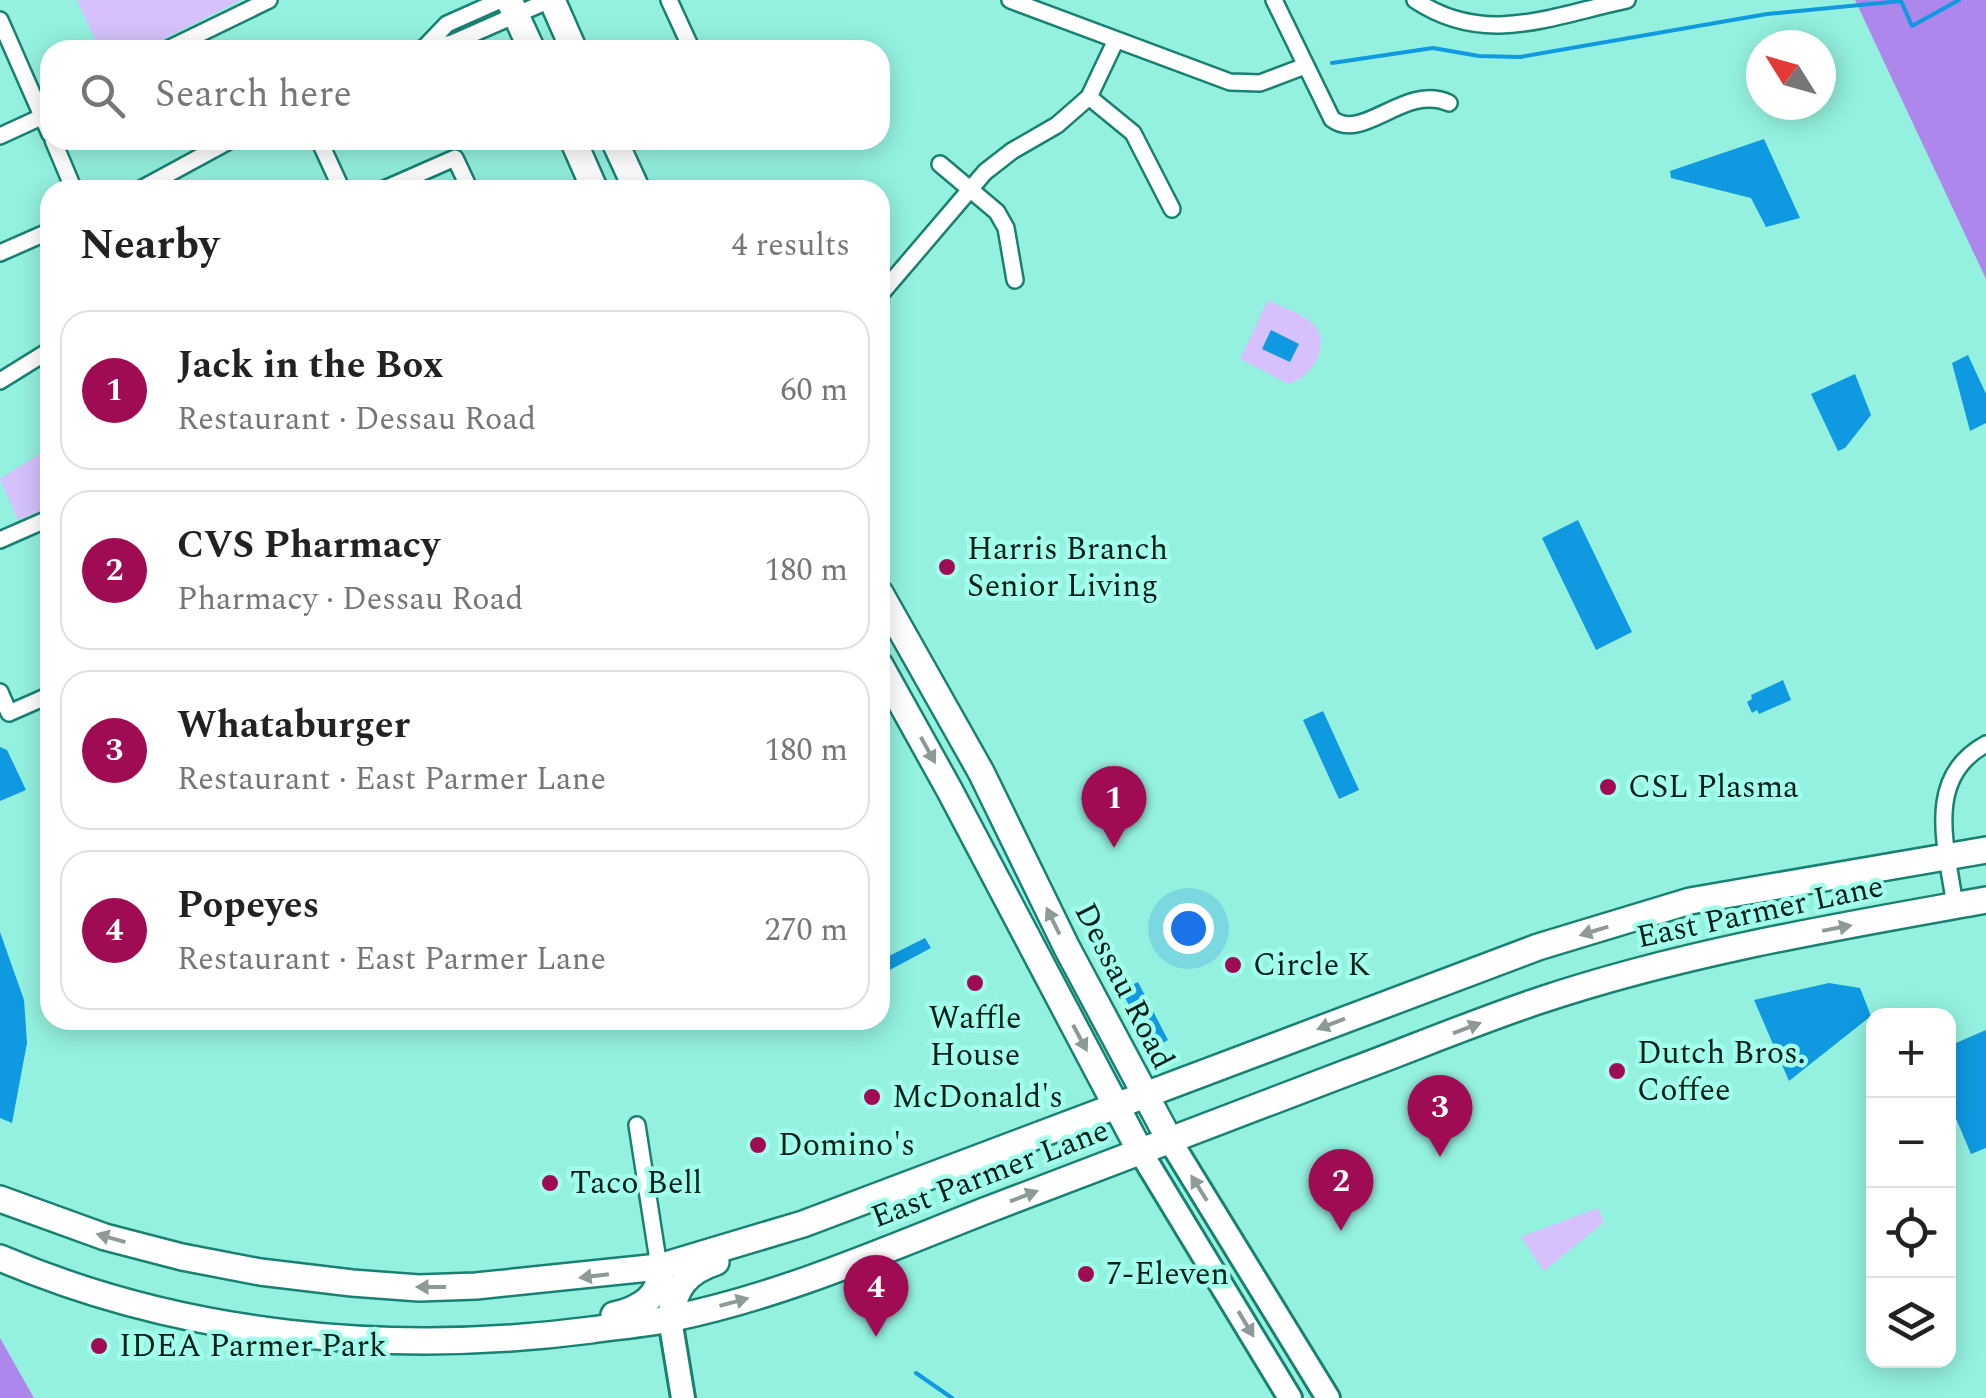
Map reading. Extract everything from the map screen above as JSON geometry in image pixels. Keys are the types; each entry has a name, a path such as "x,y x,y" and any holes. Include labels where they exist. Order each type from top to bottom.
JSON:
{"main road":[{"path":"551,0 569,40"},
{"path":"509,5 527,40"},
{"path":"577,150 590,180"},
{"path":"619,150 633,180"},
{"name":"Dessau Road","path":"890,610 981,772 1066,948 1143,1094 1328,1398"},
{"name":"Dessau Road","path":"890,683 1140,1152 1290,1398"},
{"path":"950,791 981,772"},
{"name":"East Parmer Lane","path":"0,1199 105,1236 182,1257 260,1272 352,1283 419,1288 476,1286 659,1268 816,1219 1538,947 1690,902 1986,850"},
{"name":"East Parmer Lane","path":"0,1258 88,1291 172,1314 344,1339 441,1343 520,1338 670,1319 748,1299 1169,1138 1536,1002 1634,970 1986,900"},
{"path":"683,1398 670,1319 675,1292 690,1273 794,1240 816,1219"},
{"path":"520,1338 541,1325 632,1310 644,1304 659,1286 659,1268"}],"street":[{"path":"187,40 269,0"},
{"path":"456,40 509,5 551,0"},
{"path":"669,0 687,40"},
{"path":"1010,0 1213,76 1247,84 1271,81 1305,66"},
{"path":"1274,0 1332,119 1346,126 1412,99 1438,98 1449,103"},
{"path":"1415,0 1432,12 1474,26 1507,25 1571,6 1627,0"},
{"path":"0,20 40,103"},
{"path":"890,282 968,189 1012,151 1057,124 1089,96 1116,40"},
{"path":"1089,96 1133,133 1172,209"},
{"path":"0,136 40,118"},
{"path":"57,150 70,180"},
{"path":"158,180 213,150"},
{"path":"324,150 337,180"},
{"path":"405,180 455,158 465,180"},
{"path":"940,164 1003,220 1015,280"},
{"path":"0,253 40,235"},
{"path":"0,381 40,356"},
{"path":"0,540 40,522"},
{"path":"0,692 9,713 40,700"},
{"path":"1954,906 1944,818 1950,778 1986,744"},
{"path":"638,1125 659,1268"}],"shaded area":[{"path":"77,0 241,0 162,40 95,40"},
{"path":"1855,0 1986,0 1986,279"},
{"path":"1268,300 1311,322 1321,339 1313,366 1289,384 1240,359"},
{"path":"40,453 40,511 18,520 0,479"},
{"path":"1598,1208 1604,1222 1544,1271 1521,1237"},
{"path":"0,1338 34,1398 0,1398"}],"water":[{"path":"1764,139 1800,218 1766,227 1751,198 1671,178 1670,171"},
{"path":"1271,330 1299,344 1290,362 1262,349"},
{"path":"1968,355 1986,394 1986,423 1970,431 1952,363"},
{"path":"1855,374 1871,415 1845,448 1838,451 1811,394"},
{"path":"1578,520 1632,632 1596,650 1542,538"},
{"path":"1783,680 1791,700 1759,714 1757,710 1752,713 1747,702 1751,695"},
{"path":"1323,711 1359,790 1339,799 1303,720"},
{"path":"0,747 7,750 26,790 0,801"},
{"path":"0,932 24,1000 27,1043 12,1123 0,1118"},
{"path":"925,938 931,948 890,970 890,956"},
{"path":"1138,982 1168,1040 1152,1049 1121,990"},
{"path":"1829,983 1860,988 1868,1008 1866,1020 1789,1081 1754,1000"},
{"path":"1986,1030 1986,1148 1971,1154 1956,1119 1956,1043"}],"waterway":[{"path":"1332,63 1433,48 1479,56 1520,57 1767,14 1901,1 1912,26 1959,0"},
{"path":"916,1373 952,1398"}],"place":[{"name":"Harris Branch Senior Living","path":"947,567"},
{"name":"CSL Plasma","path":"1608,787"},
{"name":"Jack in the Box","path":"1114,848"},
{"name":"Circle K","path":"1233,965"},
{"name":"Waffle House","path":"975,983"},
{"name":"Dutch Bros. Coffee","path":"1617,1071"},
{"name":"McDonald's","path":"872,1097"},
{"name":"Domino's","path":"758,1145"},
{"name":"Whataburger","path":"1440,1157"},
{"name":"Taco Bell","path":"550,1183"},
{"name":"CVS Pharmacy","path":"1341,1231"},
{"name":"7-Eleven","path":"1086,1274"},
{"name":"Popeyes","path":"876,1337"},
{"name":"IDEA Parmer Park","path":"99,1346"}]}
